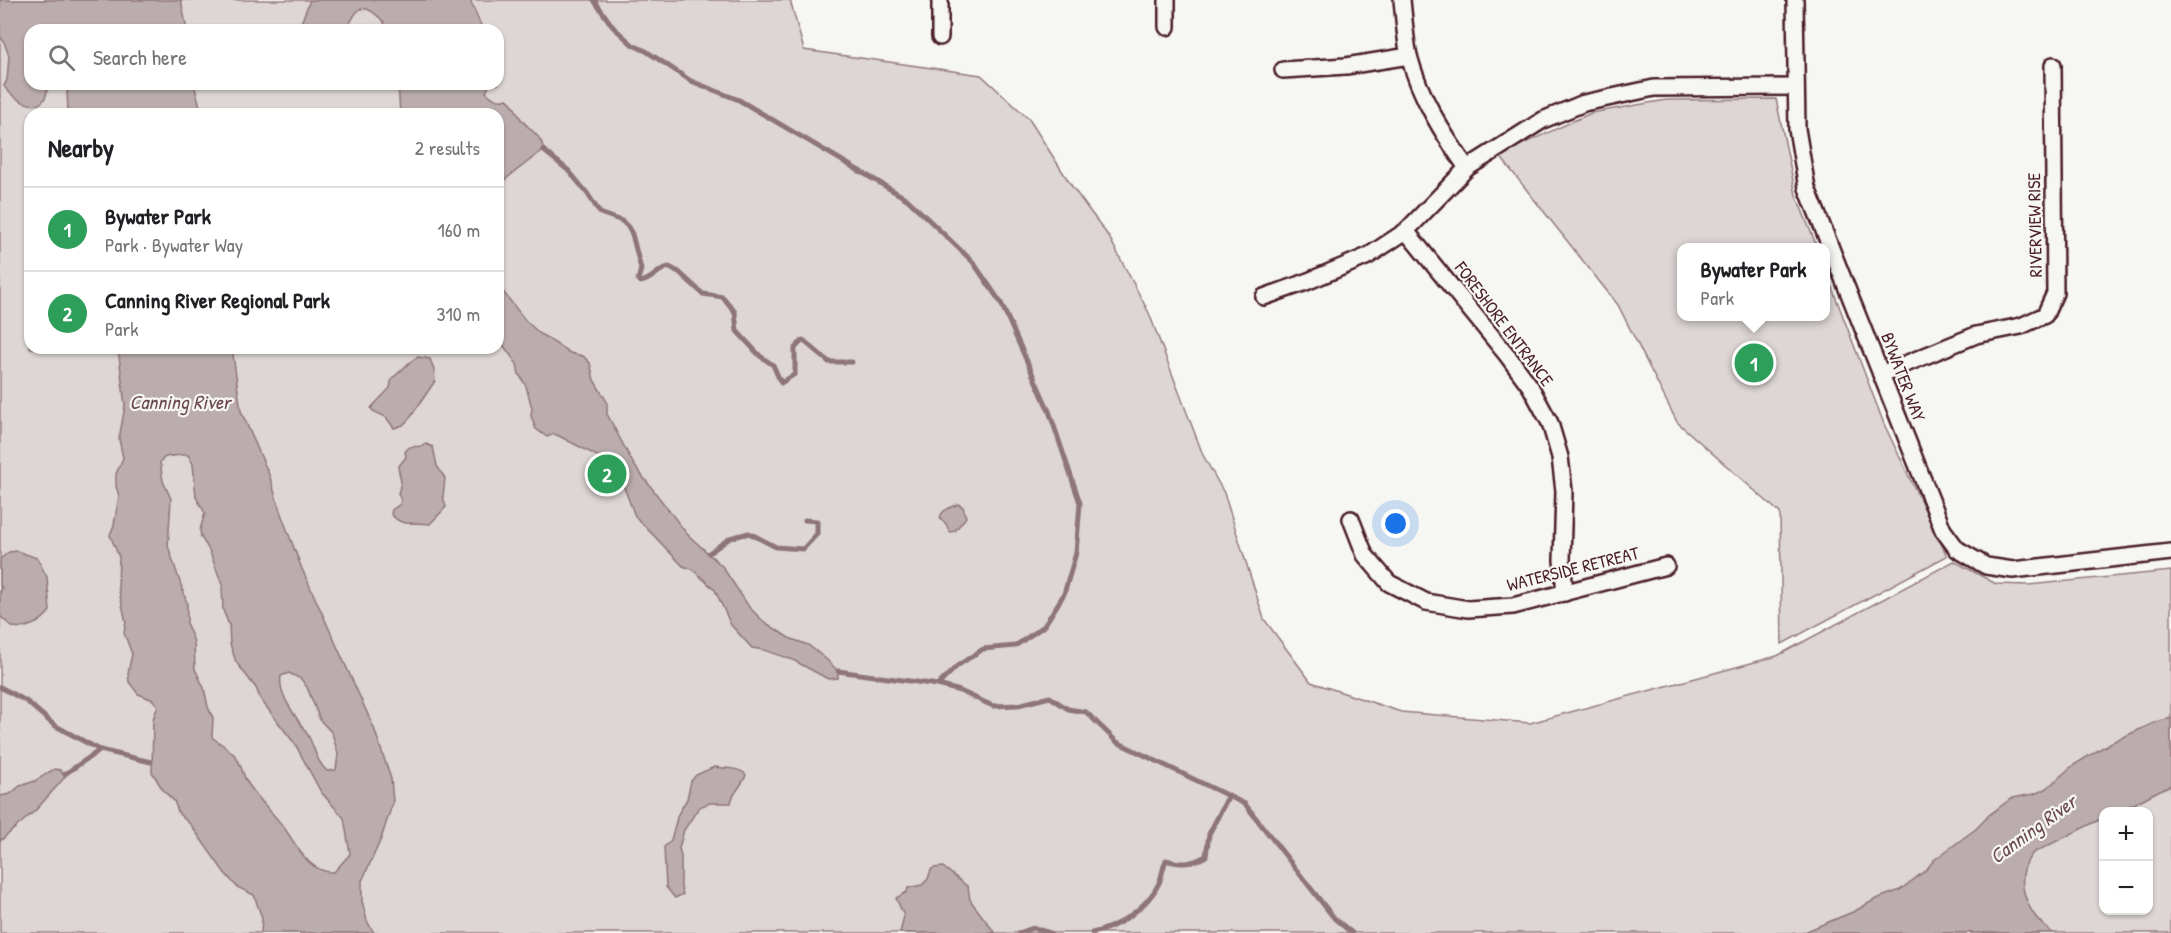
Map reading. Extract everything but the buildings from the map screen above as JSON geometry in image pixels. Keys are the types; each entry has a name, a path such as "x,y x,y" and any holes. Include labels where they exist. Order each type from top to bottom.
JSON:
{"street":[{"path":"940,0 940,37"},
{"path":"1167,0 1167,27"},
{"path":"1402,0 1409,56 1429,107 1467,168"},
{"name":"BYWATER WAY","path":"1795,0 1797,129 1807,188 1829,243"},
{"path":"1283,70 1346,66 1409,56"},
{"name":"RIVERVIEW RISE","path":"1881,374 1976,335 2021,326 2045,315 2055,293 2053,66"},
{"path":"1264,297 1368,256 1406,231 1467,168 1543,120 1584,103 1654,88 1796,87"},
{"name":"FORESHORE ENTRANCE","path":"1406,231 1508,355 1530,386 1550,423 1560,457 1564,491 1562,560 1565,593"},
{"name":"BYWATER WAY","path":"1830,246 1943,530 1957,549 1986,566 2013,570 2171,552"},
{"name":"WATERSIDE RETREAT","path":"1351,519 1365,555 1389,583 1426,602 1468,609 1513,606 1666,566"}],"shaded area":[{"path":"0,0 790,0 804,50 981,75 1029,119 1073,188 1109,237 1149,313 1203,455 1224,493 1264,619 1311,682 1401,712 1530,723 1777,656 1954,561 1996,584 2028,585 2171,571 2171,933 0,933"},
{"path":"1776,99 1796,195 1815,243 1677,243 1677,321 1830,321 1830,282 1884,424 1947,556 1782,644 1780,513 1677,422 1618,305 1499,155 1591,113 1666,100"}],"water":[{"path":"0,0 181,0 186,24 24,24 24,90 47,90 46,97 41,103 36,104 17,99 4,86 7,80 9,56 0,36"},
{"path":"310,0 470,0 480,24 384,24 377,15 366,9 358,11 350,24 301,23"},
{"path":"68,90 196,90 200,108 68,108"},
{"path":"398,90 487,90 486,92 496,99 510,101 521,119 541,141 543,150 504,180 504,108 400,108"},
{"path":"504,293 525,320 539,333 570,353 583,356 590,363 594,380 607,402 607,414 634,465 687,534 722,566 749,607 763,621 789,638 808,645 826,659 838,671 838,678 828,679 793,660 752,648 731,625 715,590 692,569 683,566 635,516 620,477 605,460 559,436 554,434 547,437 536,429 531,416 532,408 526,386 519,374 517,364 504,346"},
{"name":"Canning River","path":"118,354 233,354 241,411 270,477 302,569 374,728 391,779 393,802 381,839 362,881 362,901 367,921 374,933 261,933 262,918 254,895 237,887 224,872 191,825 179,814 174,801 163,790 152,772 153,719 158,706 153,700 138,694 129,682 128,673 132,654 124,633 126,622 118,587 119,557 110,535 119,496 116,474 123,458 119,439 125,406","holes":["188,455 193,464 196,497 205,513 200,530 201,537 209,550 222,584 223,610 229,625 230,644 236,662 256,688 261,700 295,744 321,792 344,818 350,854 334,872 325,871 310,863 251,788 236,757 212,737 213,718 204,688 195,669 194,642 187,625 187,603 168,546 171,499 163,481 160,462 165,457","289,673 301,679 307,687 320,720 332,733 338,754 336,770 327,771 320,763 309,737 282,692 281,676"]},
{"path":"418,357 430,359 435,381 410,418 403,425 394,428 386,417 371,408 390,388 392,378"},
{"path":"426,444 433,447 437,466 445,478 443,497 446,507 430,524 404,523 391,514 401,500 398,494 401,482 398,467 406,457 405,452 409,448"},
{"path":"958,504 963,507 966,517 955,531 950,532 940,519 942,513"},
{"path":"17,551 37,558 47,577 50,611 33,625 23,627 12,627 0,616 2,588 0,559 9,552"},
{"name":"Canning River","path":"2171,718 2171,785 2126,807 2099,807 2099,820 2033,853 2026,863 2023,885 2029,907 2053,933 1802,933 1900,890 2012,798 2046,789 2072,766 2110,743 2156,722"},
{"path":"714,767 736,769 746,775 731,803 710,803 699,807 684,830 679,848 683,894 675,898 666,887 664,847 671,840 678,814 687,799 691,781 696,775"},
{"path":"54,769 60,770 65,777 36,810 0,841 0,796 10,794 20,786 35,781"},
{"path":"943,867 968,887 970,900 995,933 900,933 904,916 896,898 907,892 908,888 922,885 933,868"}],"waterway":[{"path":"594,0 613,27 633,45 691,81 739,100 907,199 973,262 1001,303 1049,411 1080,503 1076,553 1064,594 1044,626 1015,646 983,649 957,666 938,685"},
{"path":"543,150 569,171 600,213 622,221 628,227 641,269 638,280 645,281 669,267 679,272 703,294 723,297 735,312 737,331 760,356 773,365 781,383 795,374 795,348 803,340 829,362 852,362"},
{"path":"709,553 730,538 749,533 776,547 803,549 817,534 817,521 805,520"},
{"path":"838,671 938,685 960,691 993,706 1018,705 1050,697 1068,709 1086,712 1117,742 1245,804 1334,918 1352,933"},
{"path":"0,687 26,701 54,725 100,750"},
{"path":"65,774 100,750 151,762"},
{"path":"1092,933 1121,921 1140,908 1159,883 1166,860 1187,863 1206,856 1209,834 1229,795"},
{"path":"1019,933 1033,928 1050,933"}],"place":[{"name":"Bywater Park","path":"1754,363"},
{"name":"Canning River Regional Park","path":"607,474"}]}
